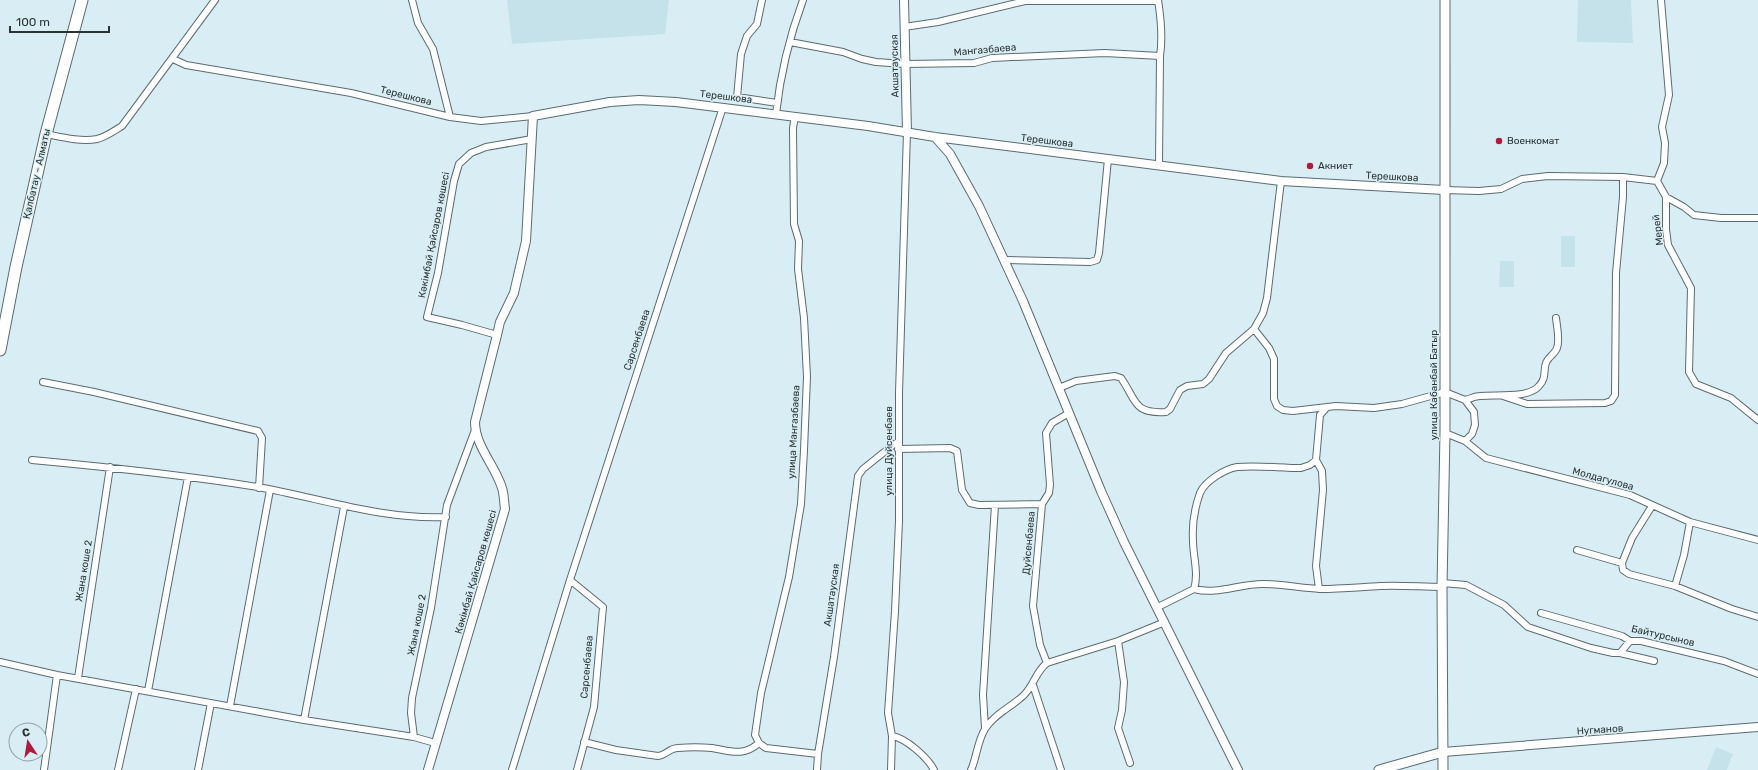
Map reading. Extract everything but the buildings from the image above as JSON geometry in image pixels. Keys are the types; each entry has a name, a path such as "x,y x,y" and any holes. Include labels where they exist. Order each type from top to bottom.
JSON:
{"highway":[{"name":"Қалбатау - Алматы","path":"0,350 16,267 46,134 82,0"}],"main road":[{"name":"улица Кабанбай Батыр","path":"1443,770 1442,585 1446,433 1444,190 1445,0"},
{"path":"1379,770 1443,752"}],"street":[{"path":"46,134 87,140 97,139 108,135 122,126 173,59 215,0"},
{"path":"412,0 418,23 433,49 450,117"},
{"path":"762,0 757,24 747,36 741,54 737,97 777,103"},
{"path":"776,114 790,42 803,0"},
{"name":"Акшатауская","path":"904,0 907,132"},
{"path":"1444,190 1479,192 1500,189 1522,179 1548,176 1623,177 1657,181 1664,163 1665,143 1662,126 1668,96 1661,0"},
{"path":"904,27 938,22 1025,1 1158,1 1161,13 1162,44 1160,56 1159,165"},
{"name":"Мангазбаева","path":"790,42 843,52 876,62 905,64 974,63 992,58 1098,53 1160,56"},
{"name":"Терешкова","path":"173,59 186,65 351,93 450,117 481,121 533,116 610,102 639,100 676,102 795,116 935,137 1282,181 1444,190"},
{"name":"Сарсенбаева","path":"512,770 570,580 694,202 723,107"},
{"path":"475,430 475,422 500,322 514,293 524,256 533,116"},
{"name":"улица Мангазбаева","path":"759,743 755,735 761,693 789,577 801,504 807,378 804,318 798,268 798,241 794,224 793,128 795,116"},
{"name":"улица Дуйсенбаев","path":"891,770 892,736 888,713 899,521 898,445 907,132"},
{"path":"935,137 950,154 966,181 1004,260 1124,542 1158,607 1238,770"},
{"name":"Кәкімбай Қайсаров көшесі","path":"497,335 427,317 438,273 454,181 459,164 471,153 486,147 532,139"},
{"path":"1004,260 1090,262 1096,260 1099,253 1108,159"},
{"path":"1503,396 1527,404 1605,403 1611,401 1615,395 1616,273 1623,197 1623,177"},
{"path":"1059,388 1076,381 1115,376 1121,378 1138,407 1146,412 1166,412 1170,409 1180,390 1187,386 1202,384 1209,379 1226,353 1254,329 1264,313 1282,181"},
{"name":"Мерей","path":"1657,181 1666,197 1666,229 1668,245 1691,288 1689,372 1696,384 1731,398 1758,420"},
{"path":"1666,197 1684,207 1694,215 1721,218 1758,218"},
{"path":"1465,400 1478,396 1503,396 1530,391 1539,386 1546,374 1545,365 1548,358 1557,349 1558,336 1556,318"},
{"path":"1254,329 1270,348 1274,359 1273,390 1277,406 1283,410 1293,411 1336,406 1374,408 1402,404 1445,392 1465,400 1474,412 1475,425 1472,434 1465,441"},
{"path":"43,382 94,392 258,431 262,438 259,488"},
{"path":"1319,589 1316,566 1323,490 1322,471 1316,460 1320,415 1327,408"},
{"name":"Дуйсенбаева","path":"1047,663 1040,645 1033,606 1042,504 1048,493 1050,485 1046,433 1052,423 1069,413"},
{"name":"Кәкімбай Қайсаров көшесі","path":"428,770 505,509 502,488 475,430"},
{"name":"Жана коше 2","path":"414,737 411,712 412,698 431,608 447,505 475,430"},
{"name":"Молдагулова","path":"1446,433 1465,441 1486,458 1630,495 1690,522 1758,540"},
{"name":"Акшатауская","path":"817,770 818,754 834,657 858,476 863,469 893,445 898,445"},
{"path":"898,445 950,448 957,451 962,490 965,498 970,504 1042,504"},
{"path":"32,460 110,467 188,477 270,490 344,507 426,518 446,517"},
{"path":"1194,589 1197,581 1193,554 1193,531 1201,491 1210,481 1222,473 1236,467 1301,468 1310,465 1316,460"},
{"name":"Жана коше 2","path":"78,678 110,467"},
{"path":"148,691 188,477"},
{"path":"230,706 270,490"},
{"path":"985,728 983,695 995,505"},
{"path":"1652,506 1632,538 1622,563 1623,570 1629,574 1675,586 1732,609 1758,617"},
{"path":"304,720 344,507"},
{"path":"1675,586 1684,555 1690,522"},
{"path":"1577,550 1622,563"},
{"name":"Сарсенбаева","path":"570,580 603,607 594,707 577,770"},
{"path":"1158,607 1194,589 1207,592 1242,585 1264,584 1319,589 1357,589 1381,586 1466,585 1504,605 1528,627 1534,630 1591,648 1654,661"},
{"name":"Байтурсынов","path":"1541,613 1622,636 1630,641 1642,641 1724,661 1758,674"},
{"path":"971,770 978,744 985,728 996,717 1024,695 1033,684 1040,669 1047,663 1118,642 1165,622"},
{"path":"1620,653 1630,641"},
{"path":"1118,642 1124,682 1122,710 1118,728 1130,762"},
{"path":"0,662 57,675 304,720 414,737 435,743"},
{"path":"44,770 57,675"},
{"path":"1033,684 1061,770"},
{"path":"118,770 136,689"},
{"path":"198,770 211,703"},
{"name":"Нугманов","path":"1443,752 1758,727"},
{"path":"892,736 897,737 919,752 929,761 934,770"},
{"path":"584,742 616,750 658,756 664,756 674,748 680,747 711,748 739,753 753,749 759,743 766,748 818,754"}],"shaded area":[{"path":"507,0 669,0 665,34 512,44"},
{"path":"1578,0 1631,0 1633,43 1577,42"},
{"path":"1561,236 1575,236 1575,267 1561,267"},
{"path":"1500,261 1514,261 1514,287 1499,287"},
{"path":"1716,747 1733,754 1727,770 1707,770"}],"place":[{"name":"Военкомат","path":"1499,141"},
{"name":"Акниет","path":"1310,166"}]}
